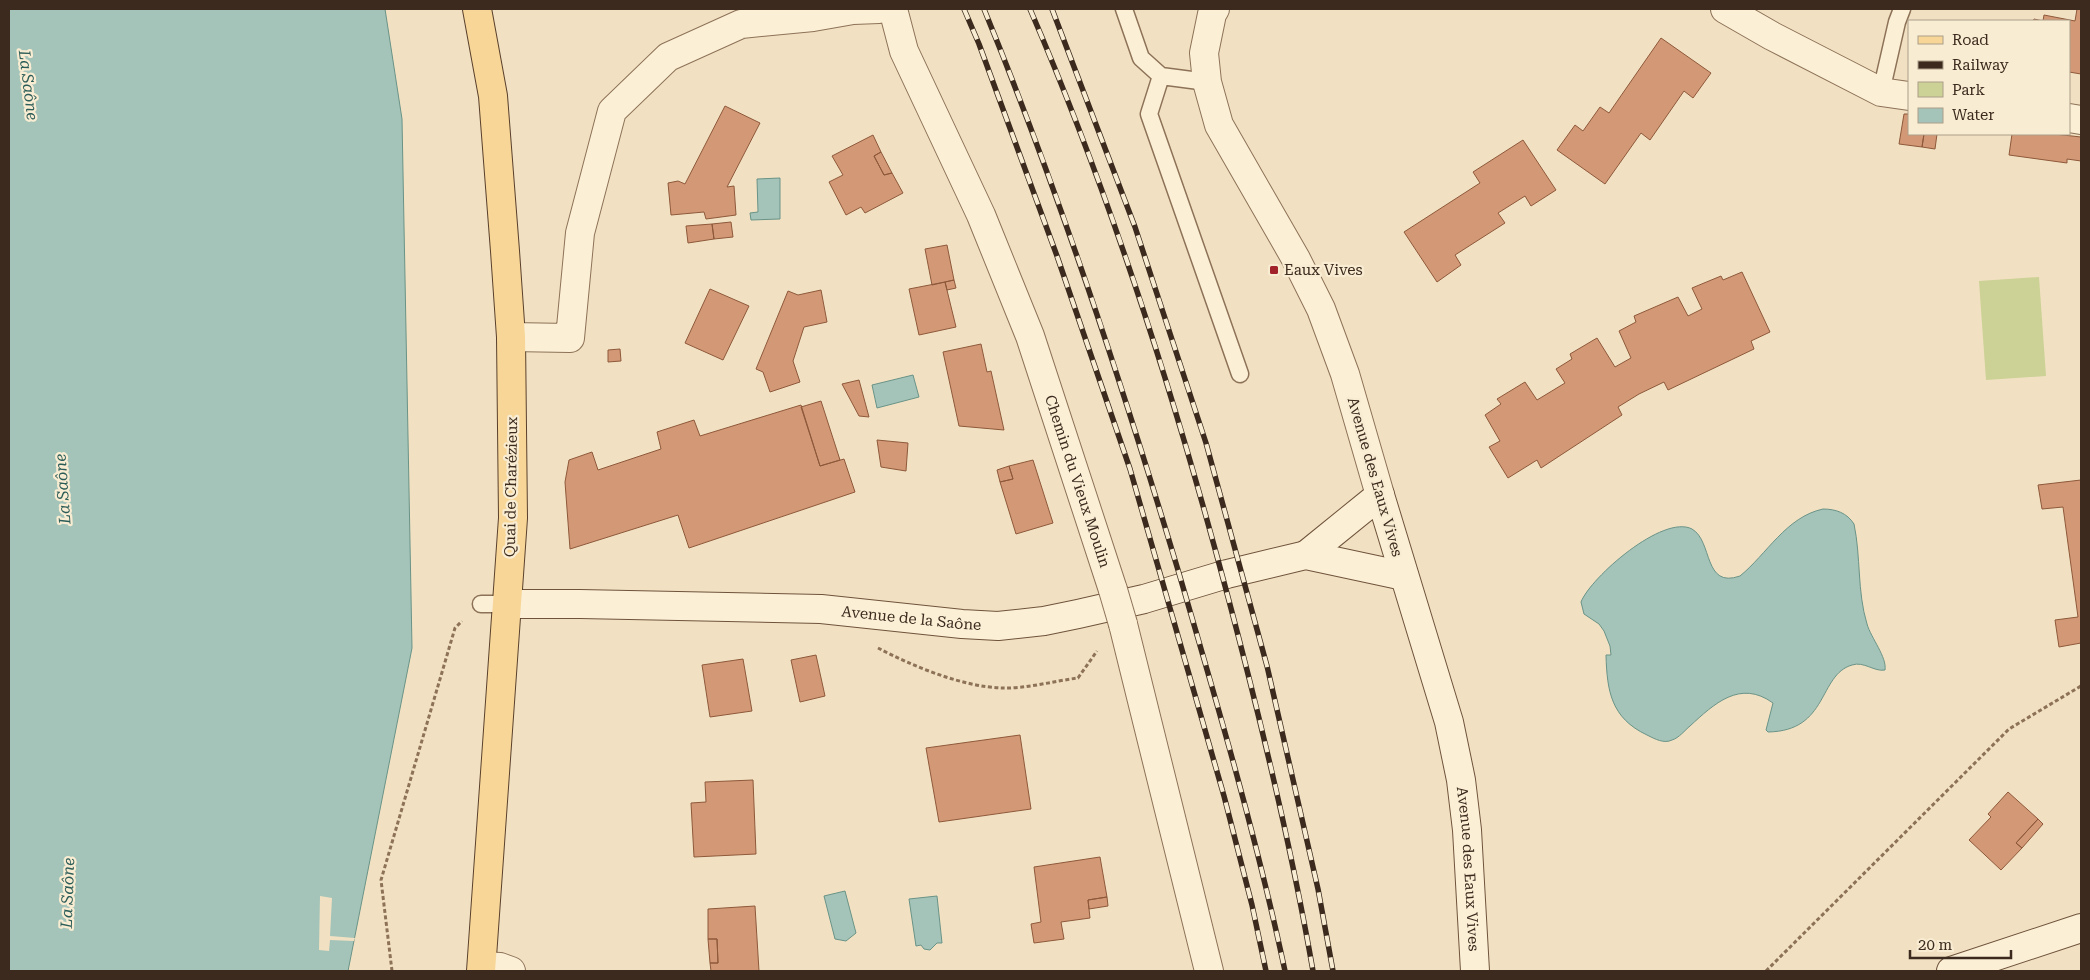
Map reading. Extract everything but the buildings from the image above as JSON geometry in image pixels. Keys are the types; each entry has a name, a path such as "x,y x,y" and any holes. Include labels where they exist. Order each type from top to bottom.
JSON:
{"main road":[{"name":"Quai de Charézieux","path":"477,9 493,96 511,337 513,518 481,968"}],"street":[{"path":"511,337 570,338 580,233 612,111 668,56 741,24 853,10 879,9"},
{"name":"Chemin du Vieux Moulin","path":"893,9 904,52 981,214 1027,327 1124,628 1209,971"},
{"name":"Avenue des Eaux Vives","path":"1215,9 1212,14 1204,53 1207,82 1219,125 1296,259 1321,309 1345,374 1449,722 1461,780 1467,830 1476,971"},
{"path":"1725,9 1756,18 1881,92 1908,96"},
{"name":"Avenue de la Saône","path":"508,604 811,608 998,626 1044,621 1144,599 1227,574 1306,555 1380,495"},
{"name":"Avenue de la Saône","path":"1306,555 1404,576"},
{"path":"1951,971 2081,928"},
{"path":"481,968 500,967 511,971"}],"lane":[{"path":"1124,9 1142,58 1161,76 1207,82"},
{"path":"1881,92 1897,22 1902,9"},
{"path":"1161,76 1149,114 1240,374"},
{"path":"481,604 508,604"}],"path":[{"path":"392,971 381,880 455,628 481,604"},
{"path":"856,612 857,637 906,663 978,686 1003,688 1078,678 1103,642 1124,628"},
{"path":"1766,971 2009,729 2081,686"}],"green space":[{"path":"2039,277 2046,376 1986,380 1979,281"}],"water":[{"name":"La Saône","path":"9,9 385,9 402,119 412,648 348,971 9,971"},
{"path":"780,178 780,219 751,220 750,213 758,212 757,179"},
{"path":"913,375 919,397 877,408 872,385"},
{"path":"1823,509 1841,512 1854,524 1864,612 1869,629 1884,659 1885,670 1877,670 1865,665 1856,664 1841,671 1812,713 1802,723 1788,729 1768,732 1766,730 1773,703 1761,696 1749,693 1728,697 1718,703 1679,736 1669,741 1653,738 1635,728 1626,720 1618,712 1610,692 1606,655 1611,655 1610,646 1599,624 1584,614 1581,602 1598,578 1629,550 1664,531 1679,527 1692,529 1699,535 1714,570 1720,576 1728,578 1740,576 1788,528 1810,513"},
{"path":"845,891 856,933 846,941 835,939 824,896"},
{"path":"937,896 942,943 937,943 930,950 924,949 921,945 916,946 909,899"}],"pier":[{"path":"320,896 332,898 330,936 355,938 354,941 330,940 329,951 319,950"}],"railway":[{"path":"964,9 979,44 1057,256 1130,469 1224,796 1252,905 1266,971"},
{"path":"984,9 1038,147 1088,287 1134,428 1178,570 1235,769 1262,870 1285,971"},
{"path":"1030,9 1060,81 1115,226 1164,373 1186,447 1208,522 1264,737 1295,877 1313,971"},
{"path":"1052,9 1135,227 1206,443 1267,666 1318,889 1333,971"}],"place":[{"name":"Eaux Vives","path":"1274,270"}]}
